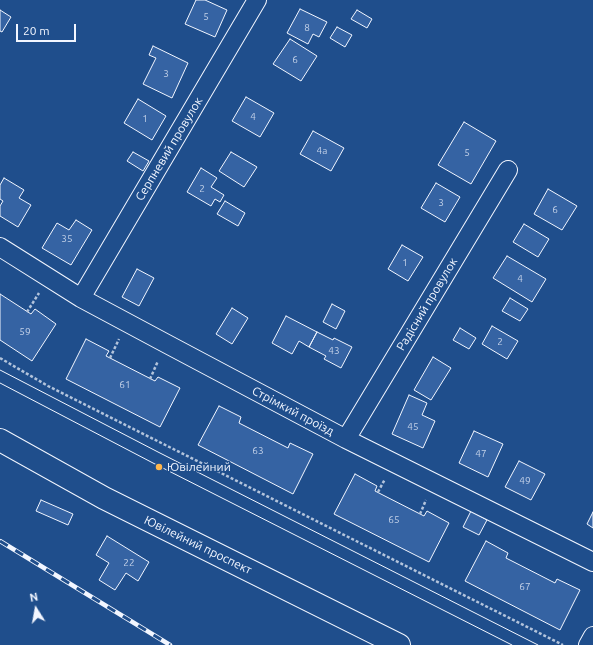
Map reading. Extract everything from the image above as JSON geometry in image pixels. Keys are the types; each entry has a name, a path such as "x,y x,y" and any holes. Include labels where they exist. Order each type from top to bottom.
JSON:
{"main road":[{"name":"Ювілейний проспект","path":"0,440 104,498 399,645"}],"street":[{"name":"Серпневий провулок","path":"81,298 257,0"},
{"name":"Радісний провулок","path":"346,439 508,170"},
{"name":"Стрімкий проїзд","path":"0,247 81,298 346,439 593,562"},
{"path":"588,645 593,636"}],"path":[{"path":"0,358 48,386 563,645"}],"building":[{"path":"196,0 205,0 227,10 215,37 185,24"},
{"path":"300,9 327,22 319,37 313,34 308,44 287,33"},
{"path":"0,10 11,17 2,32 0,31"},
{"path":"357,10 372,19 367,28 351,19"},
{"path":"337,27 352,35 345,47 330,38"},
{"path":"290,39 317,56 301,81 273,64"},
{"path":"153,46 188,63 172,98 143,84 156,58 149,55"},
{"path":"246,97 274,113 260,137 232,121"},
{"path":"138,99 166,116 152,140 124,123"},
{"path":"464,122 496,141 471,184 438,165"},
{"path":"313,131 344,148 331,171 300,154"},
{"path":"133,152 149,161 143,171 127,161"},
{"path":"231,152 257,167 244,187 219,171"},
{"path":"201,168 217,178 211,187 224,195 220,202 215,199 211,206 187,192"},
{"path":"4,178 24,190 19,198 31,205 18,227 0,216 0,206 3,201 0,199 0,185"},
{"path":"436,183 460,197 445,222 421,208"},
{"path":"548,189 577,206 562,230 534,214"},
{"path":"225,201 245,213 238,226 217,214"},
{"path":"76,220 92,230 71,265 42,248 57,223 69,230"},
{"path":"524,224 549,239 538,257 513,242"},
{"path":"402,245 423,257 408,281 388,269"},
{"path":"507,256 546,279 532,302 493,278"},
{"path":"137,269 154,278 139,306 122,297"},
{"path":"0,294 31,314 35,309 56,324 32,361 0,340"},
{"path":"510,298 528,309 520,321 502,311"},
{"path":"332,304 345,311 336,329 323,322"},
{"path":"232,308 248,318 232,344 216,334"},
{"path":"286,316 317,332 309,347 299,341 292,354 272,343"},
{"path":"492,326 518,341 507,359 482,344"},
{"path":"460,328 476,338 469,349 453,340"},
{"path":"317,332 352,347 341,368 324,359 326,356 309,347"},
{"path":"86,339 109,351 106,356 155,381 158,377 180,388 160,427 66,379"},
{"path":"433,357 451,368 431,400 414,390"},
{"path":"409,395 427,403 422,415 435,421 423,448 392,434"},
{"path":"219,406 241,417 239,423 288,448 290,443 313,454 293,494 198,445"},
{"path":"474,431 503,444 488,477 459,463"},
{"path":"519,461 545,474 531,500 505,487"},
{"path":"355,474 377,486 375,491 424,516 427,511 449,523 429,562 334,514"},
{"path":"41,500 73,514 68,525 36,511"},
{"path":"471,511 487,520 479,535 463,527"},
{"path":"593,512 593,528 587,524"},
{"path":"107,536 149,562 138,581 126,573 115,590 99,580 109,563 96,555"},
{"path":"486,541 508,553 506,558 555,583 557,579 580,590 560,630 465,581"}],"tram line":[{"path":"0,370 538,645"},
{"path":"0,383 153,463 512,645"}],"railway":[{"path":"0,541 170,645"}],"place":[{"name":"Ювілейний","path":"159,467"}]}
